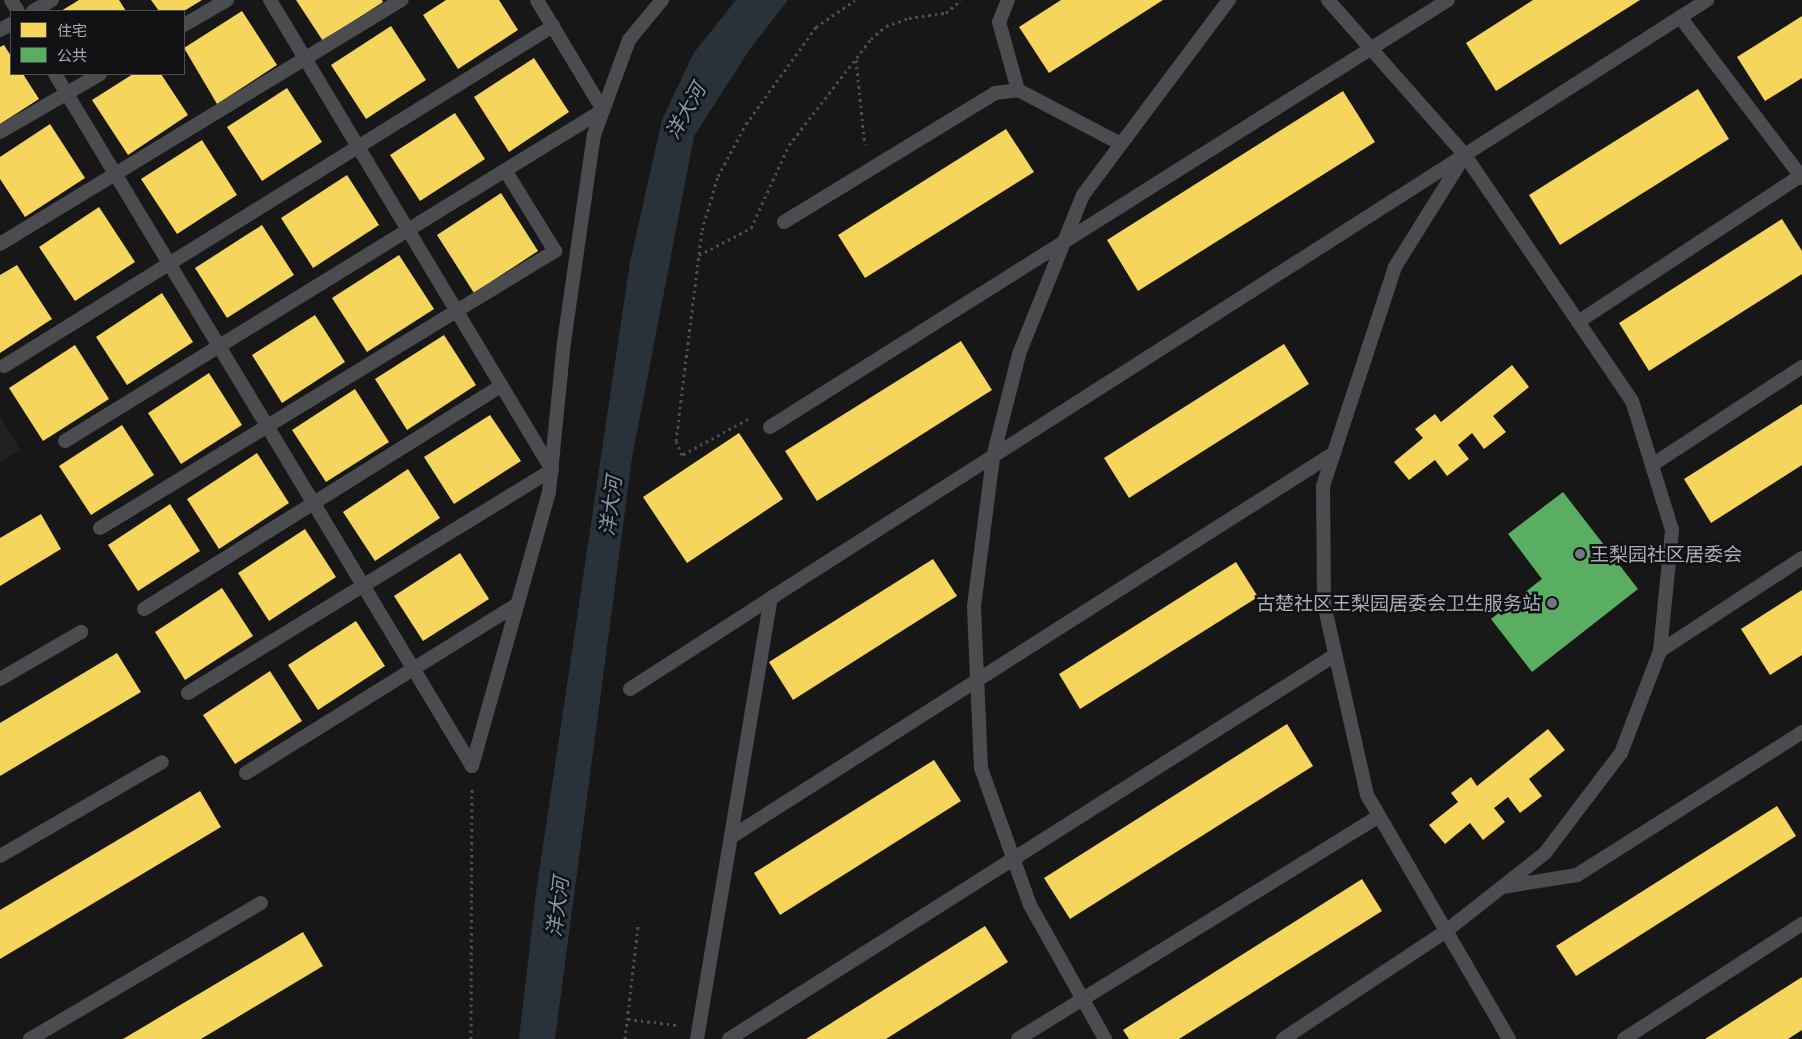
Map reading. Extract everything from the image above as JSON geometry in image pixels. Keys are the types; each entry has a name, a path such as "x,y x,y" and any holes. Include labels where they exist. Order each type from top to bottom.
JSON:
{"lane":[{"path":"35,10 52,0"},
{"path":"185,24 227,0"},
{"path":"270,0 552,470"},
{"path":"0,244 402,0"},
{"path":"537,0 603,110"},
{"path":"472,766 518,604 552,470 571,292 594,135 629,40 662,0"},
{"path":"1008,0 999,22 1018,90"},
{"path":"1105,1039 1030,905 980,768 974,606 993,456 1019,354 1082,196 1229,0"},
{"path":"1283,1039 1446,931 1545,853 1621,753 1660,651 1672,530 1632,401 1465,155 1328,0"},
{"path":"770,427 1448,0"},
{"path":"630,689 1701,2"},
{"path":"1578,322 1802,177 1680,17"},
{"path":"4,366 553,26"},
{"path":"56,75 472,766"},
{"path":"0,132 98,75"},
{"path":"784,222 995,93 1018,90 1121,144"},
{"path":"65,441 603,110"},
{"path":"1465,155 1395,267 1334,453 1323,496 1324,604 1367,795 1509,1039"},
{"path":"100,528 555,251 505,170"},
{"path":"1652,465 1802,367"},
{"path":"144,609 501,386"},
{"path":"731,837 1334,453"},
{"path":"188,693 552,470"},
{"path":"1660,651 1802,558"},
{"path":"698,1034 771,598"},
{"path":"246,773 518,604"},
{"path":"0,679 81,632"},
{"path":"729,1039 1335,655"},
{"path":"1502,887 1577,875 1802,732"},
{"path":"0,856 162,762"},
{"path":"1018,1039 1379,816"},
{"path":"30,1039 260,903"},
{"path":"1624,1039 1802,924"}],"path":[{"path":"770,427 744,418 682,455 679,448 675,425 698,255 718,176 746,124 816,26 855,0"},
{"path":"698,255 751,228 789,145 856,60 886,26 946,13 961,0"},
{"path":"856,60 867,171"},
{"path":"471,1039 472,766"},
{"path":"626,1039 638,926"},
{"path":"628,1019 698,1034"}],"shaded area":[{"path":"0,416 20,450 0,462"}],"water":[{"name":"洋大河","path":"736,0 788,0 750,49 694,136 632,458 555,1039 519,1039 536,893 630,262 662,120 693,54"}],"building: 住宅":[{"path":"79,0 119,0 125,10 63,10"},
{"path":"151,0 202,0 185,10 158,10"},
{"path":"296,0 382,0 383,2 323,41"},
{"path":"446,0 499,0 518,30 458,69 423,15"},
{"path":"1061,0 1163,0 1049,73 1019,27"},
{"path":"1533,0 1640,0 1496,91 1466,43"},
{"path":"242,11 277,65 217,104 185,47"},
{"path":"1802,16 1802,78 1765,101 1737,57"},
{"path":"391,26 426,80 366,119 331,65"},
{"path":"4,45 10,54 10,75 24,75 39,99 0,124 0,47"},
{"path":"534,58 569,112 509,152 474,97"},
{"path":"131,75 162,75 188,115 128,155 92,100"},
{"path":"287,88 322,142 262,181 227,127"},
{"path":"1698,89 1729,139 1560,245 1529,195"},
{"path":"1343,91 1375,142 1138,291 1107,240"},
{"path":"455,113 485,159 420,201 390,155"},
{"path":"50,124 85,178 25,217 0,179 0,157"},
{"path":"1006,129 1034,172 865,278 838,235"},
{"path":"202,140 237,195 177,234 141,179"},
{"path":"347,175 379,225 313,268 281,218"},
{"path":"501,193 538,251 474,293 437,235"},
{"path":"99,207 135,262 75,301 39,247"},
{"path":"1782,219 1802,251 1802,274 1649,371 1619,323"},
{"path":"262,225 294,275 227,318 195,268"},
{"path":"399,255 434,309 367,352 332,298"},
{"path":"17,265 52,319 0,353 0,275"},
{"path":"162,293 193,342 127,385 96,337"},
{"path":"315,315 345,362 282,403 252,355"},
{"path":"444,335 476,385 407,430 375,379"},
{"path":"961,341 992,390 817,501 785,451"},
{"path":"1284,344 1309,384 1129,498 1104,458"},
{"path":"75,345 109,399 43,441 9,388"},
{"path":"1512,365 1529,387 1493,416 1506,432 1484,449 1472,433 1458,445 1469,459 1447,476 1435,460 1409,480 1394,462 1423,438 1415,429 1435,414 1441,422"},
{"path":"209,373 242,425 181,464 148,413"},
{"path":"355,389 389,442 326,482 292,430"},
{"path":"1802,404 1802,465 1711,523 1684,479"},
{"path":"490,415 521,461 454,504 424,457"},
{"path":"122,425 154,475 91,515 59,466"},
{"path":"739,433 783,499 687,563 643,497"},
{"path":"257,453 289,503 219,549 187,499"},
{"path":"408,469 440,518 375,561 343,512"},
{"path":"170,504 200,551 138,591 108,545"},
{"path":"41,514 61,549 0,586 0,538"},
{"path":"305,529 336,577 269,621 238,573"},
{"path":"460,553 489,599 423,641 394,596"},
{"path":"933,559 957,596 793,700 769,662"},
{"path":"1236,562 1258,597 1080,709 1059,674"},
{"path":"222,588 253,636 185,680 155,632"},
{"path":"1802,590 1802,655 1770,675 1741,629"},
{"path":"356,621 385,666 318,710 288,665"},
{"path":"117,653 141,692 0,776 0,723"},
{"path":"270,671 302,721 235,764 203,715"},
{"path":"1287,724 1313,766 1070,919 1044,878"},
{"path":"1548,729 1565,750 1529,779 1542,796 1520,813 1508,797 1494,808 1505,822 1483,840 1470,823 1445,844 1429,825 1458,802 1451,793 1471,777 1477,786"},
{"path":"934,760 961,801 780,915 754,873"},
{"path":"200,791 221,827 0,959 0,910"},
{"path":"1777,806 1796,836 1576,976 1556,946"},
{"path":"1362,879 1382,911 1179,1039 1129,1039 1123,1030"},
{"path":"985,926 1008,962 886,1039 806,1039"},
{"path":"303,932 323,966 201,1039 123,1039"},
{"path":"1802,977 1802,1030 1788,1039 1705,1039"}],"building: 公共":[{"path":"1563,492 1638,589 1532,672 1491,619 1542,579 1508,534"}],"place":[{"name":"王梨园社区居委会","path":"1580,554"},
{"name":"古楚社区王梨园居委会卫生服务站","path":"1552,603"}]}
